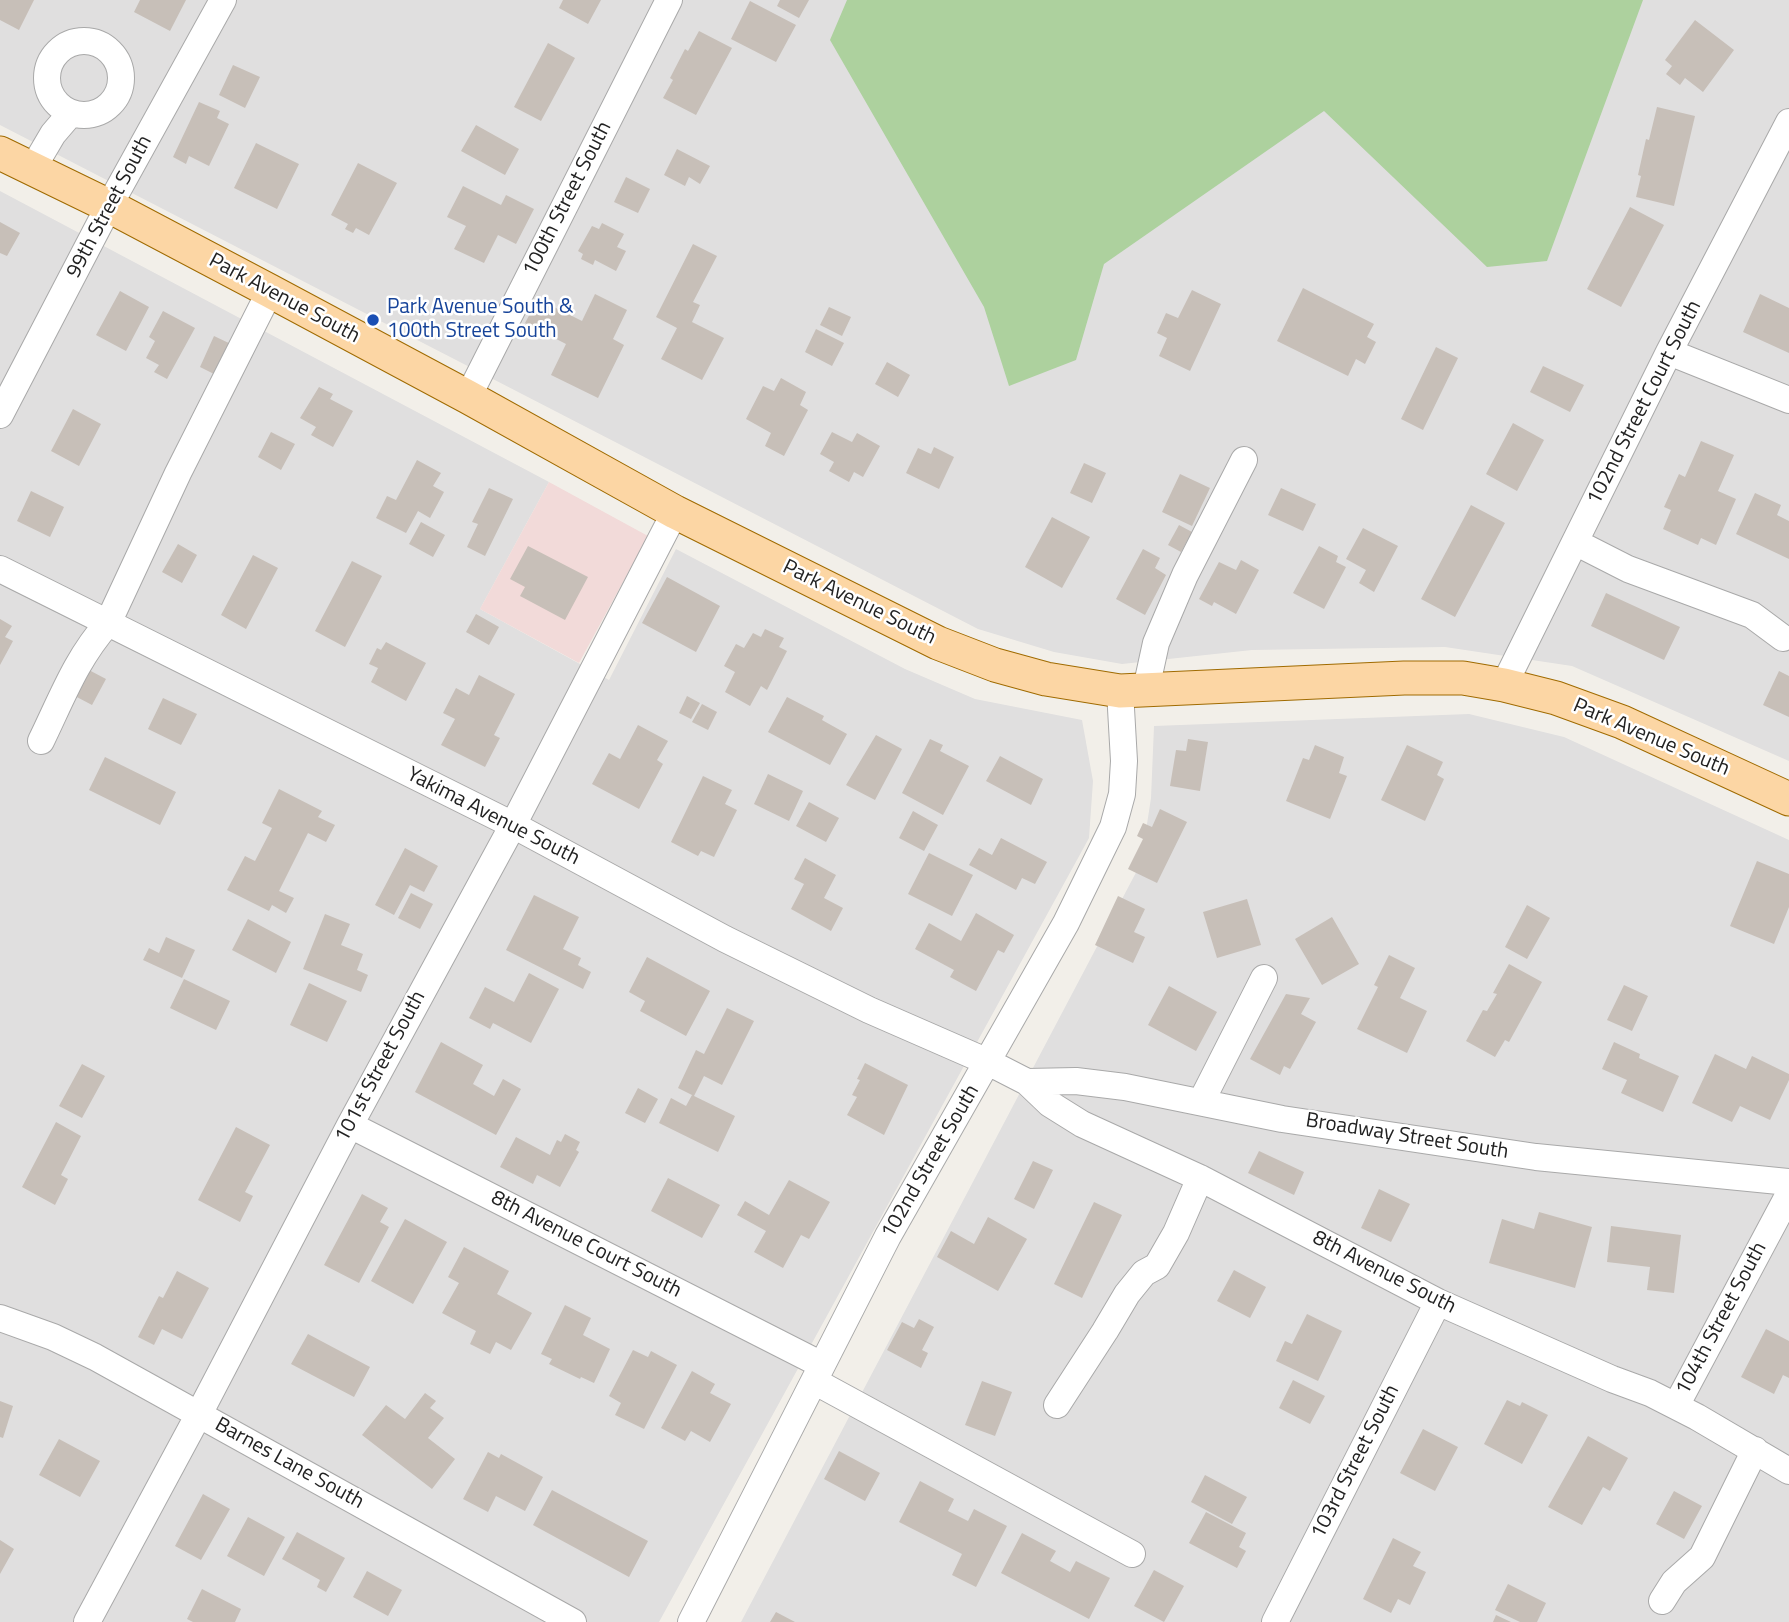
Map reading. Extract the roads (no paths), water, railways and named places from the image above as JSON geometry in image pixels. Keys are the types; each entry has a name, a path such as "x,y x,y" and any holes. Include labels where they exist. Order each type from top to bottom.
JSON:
{"main road":[{"name":"Park Avenue South","path":"0,153 109,206 270,291 675,512 938,643 972,657 1046,679 1133,690 1404,678 1463,678 1504,685 1556,698 1633,726 1789,799"}],"street":[{"name":"99th Street South","path":"0,415 109,206 223,0"},
{"name":"100th Street South","path":"468,397 669,0"},
{"path":"33,168 53,134 71,113"},
{"name":"102nd Street Court South","path":"1504,685 1669,352 1789,122"},
{"path":"41,741 71,676 107,622 178,473 270,291"},
{"path":"1669,352 1789,400"},
{"name":"102nd Street South","path":"691,1622 888,1236 1066,923 1113,827 1122,794 1133,690 1185,575 1244,460"},
{"name":"101st Street South","path":"87,1622 200,1414 350,1125 513,825 675,512"},
{"path":"1575,542 1628,569 1752,614 1783,638"},
{"name":"Yakima Avenue South","path":"0,569 513,825 725,939 869,1010 988,1062"},
{"path":"1201,1102 1264,978"},
{"name":"8th Avenue South","path":"988,1062 1027,1082 1065,1115 1199,1178 1438,1302 1612,1379 1650,1393 1789,1471"},
{"name":"Broadway Street South","path":"1027,1082 1076,1081 1125,1087 1282,1119 1536,1157 1789,1182"},
{"name":"8th Avenue Court South","path":"350,1125 818,1373 1132,1554"},
{"path":"1056,1405 1127,1294 1144,1273 1157,1266 1176,1233 1199,1178"},
{"name":"104th Street South","path":"1676,1406 1789,1194"},
{"name":"103rd Street South","path":"1275,1622 1438,1302"},
{"name":"Barnes Lane South","path":"0,1318 75,1348 200,1414 573,1622"},
{"path":"1662,1601 1674,1582 1702,1557 1755,1450"}],"place":[{"name":"Park Avenue South & 100th Street South","path":"373,320"}]}
